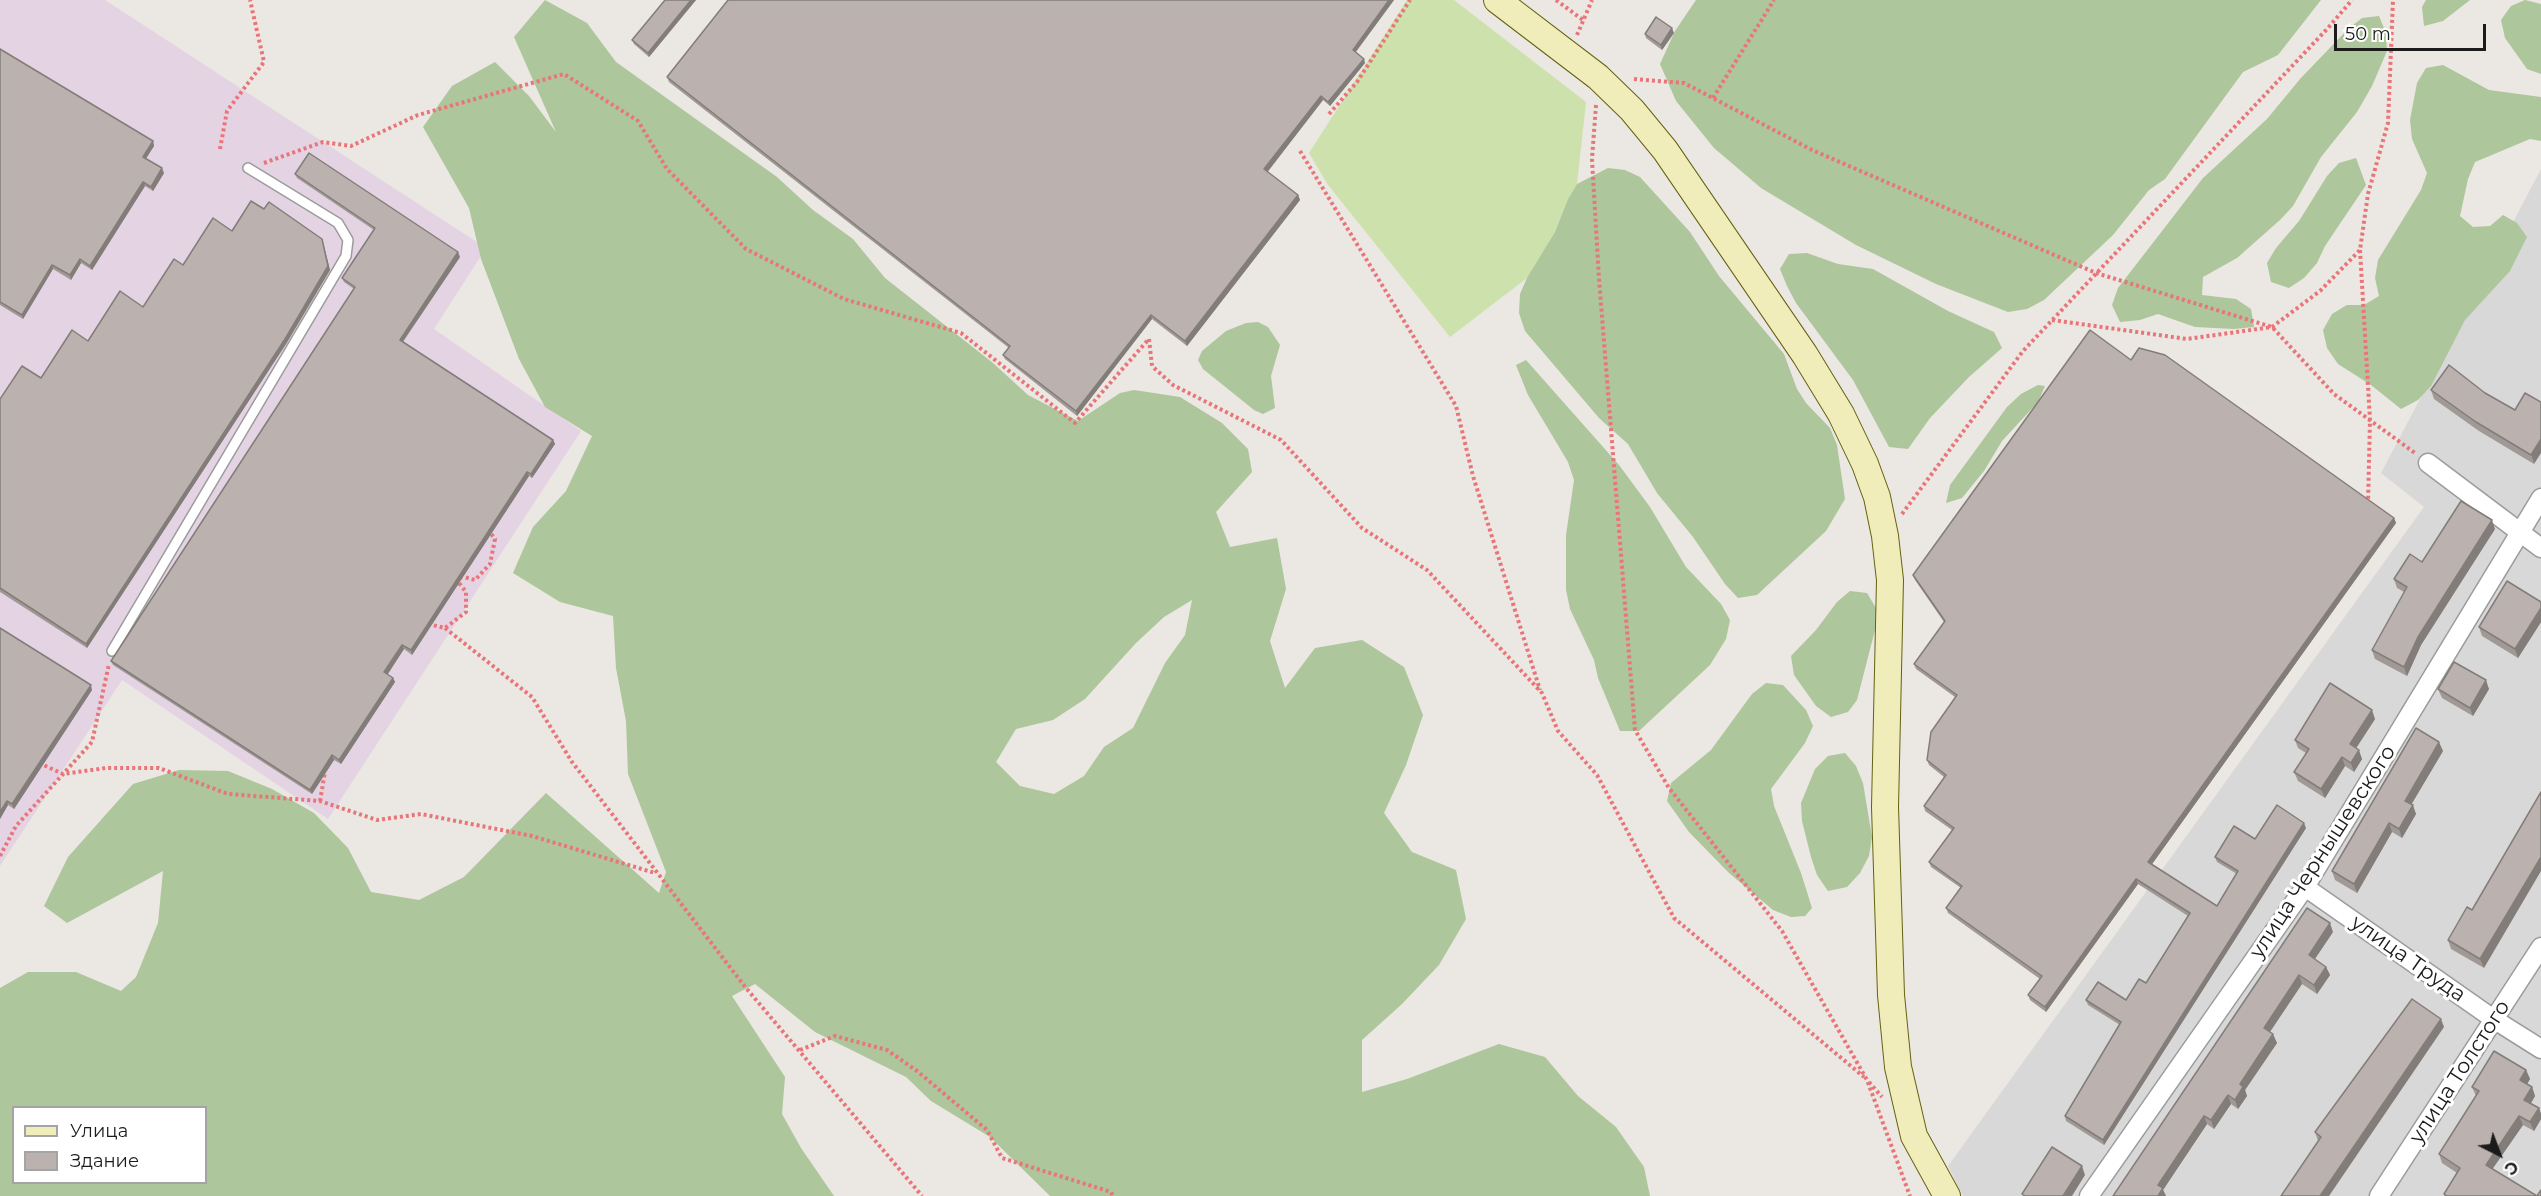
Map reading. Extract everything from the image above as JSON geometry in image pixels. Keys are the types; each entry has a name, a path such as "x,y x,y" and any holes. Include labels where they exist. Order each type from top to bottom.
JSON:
{"street":[{"path":"1497,0 1598,77 1632,110 1665,150 1811,365 1841,414 1865,464 1877,497 1886,536 1890,580 1885,807 1891,996 1898,1067 1914,1136 1947,1196"},
{"path":"2428,463 2541,548"},
{"name":"улица Чернышевского","path":"2089,1196 2305,887 2541,498"},
{"name":"улица Труда","path":"2305,887 2495,1020 2541,1048"},
{"name":"улица Толстого","path":"2379,1196 2541,948"}],"lane":[{"path":"112,651 346,256 348,240 338,223 248,168"}],"path":[{"path":"220,149 227,111 264,62 250,0"},
{"path":"1329,114 1357,82 1410,0"},
{"path":"1556,0 1583,20"},
{"path":"1569,54 1592,0"},
{"path":"1713,98 1774,0"},
{"path":"1886,536 2023,351 2352,0"},
{"path":"2368,508 2370,420 2360,250 2368,194 2388,123 2393,0"},
{"path":"248,168 323,142 351,146 418,115 564,74 638,121 667,169 746,249 844,298 961,333 1076,423 1149,339 1152,366 1173,385 1281,440 1362,528 1428,570 1542,693"},
{"path":"1910,1196 1867,1080 1782,931 1669,788 1635,730 1592,159 1598,77 1684,82 1812,150 2096,273 2272,327 2334,394 2428,463"},
{"path":"1300,151 1456,406 1473,476 1542,693 1558,731 1597,775 1674,918 1867,1080 1887,1104"},
{"path":"2052,320 2187,339 2272,327 2320,291 2360,250"},
{"path":"445,627 466,612 466,592 453,574 475,580 490,564 495,538 485,525"},
{"path":"422,622 445,627 532,697 572,762 656,873 746,988 922,1196"},
{"path":"0,856 16,826 93,742 112,651"},
{"path":"33,761 63,774 106,768 159,768 228,794 320,801 377,820 421,814 532,836 656,873"},
{"path":"320,801 326,766"},
{"path":"800,1050 835,1036 887,1050 917,1071 987,1130 1002,1158 1111,1192 1113,1196"}],"shaded area":[{"path":"0,0 105,0 486,248 434,329 581,431 328,819 122,680 0,866"},
{"path":"2541,169 2541,1196 1963,1196 1948,1166 2424,507 2381,473"}],"green space":[{"path":"545,0 587,23 616,62 777,177 813,210 853,239 885,278 993,363 1028,395 1078,421 1120,393 1134,390 1180,397 1222,423 1248,449 1252,472 1216,512 1230,547 1277,538 1286,589 1270,641 1285,688 1315,648 1362,640 1404,667 1423,715 1406,765 1384,813 1412,852 1456,870 1466,919 1439,965 1402,1004 1362,1040 1362,1092 1407,1079 1499,1044 1545,1057 1578,1096 1616,1127 1644,1167 1650,1196 1050,1196 990,1137 931,1101 906,1077 815,1032 755,984 732,996 785,1077 782,1114 801,1148 834,1196 0,1196 0,988 28,972 76,972 121,991 136,977 158,923 163,871 67,923 44,906 68,857 133,784 179,770 228,771 272,789 314,813 348,848 371,892 419,900 464,877 546,793 659,893 666,872 628,774 626,721 616,668 613,616 560,602 513,573 533,527 566,491 592,436 545,407 519,359 481,259 469,208 423,127 452,86 495,62 529,96 556,132 514,37","holes":["1192,600 1185,635 1165,663 1133,728 1104,747 1084,776 1054,794 1020,786 996,762 1016,729 1053,720 1085,699 1136,643 1164,617"]},
{"path":"1407,0 1454,0 1586,102 1577,184 1538,264 1527,278 1450,337 1328,185 1309,153"},
{"path":"1696,0 2321,0 2278,55 2243,72 2165,179 2149,190 2113,235 2044,300 2027,309 2008,312 1936,284 1856,245 1761,188 1714,148 1676,101 1660,64 1675,31"},
{"path":"2426,0 2470,0 2443,21 2424,26 2422,7"},
{"path":"2525,0 2541,4 2541,74 2527,69 2505,38 2501,20 2511,6"},
{"path":"2379,16 2386,33 2387,51 2372,86 2357,112 2321,157 2293,206 2280,220 2237,258 2203,277 2202,295 2236,299 2251,309 2254,327 2234,329 2195,327 2158,314 2140,320 2120,322 2112,305 2118,288 2203,178 2267,119 2300,79 2348,29 2362,18"},
{"path":"2443,65 2489,90 2541,97 2541,141 2530,139 2475,162 2468,179 2460,216 2473,227 2490,226 2503,215 2517,223 2527,237 2510,271 2465,320 2431,386 2418,400 2401,409 2371,385 2338,364 2327,348 2323,330 2332,314 2347,305 2364,305 2379,296 2375,278 2378,260 2421,190 2427,173 2412,139 2410,120 2417,83 2426,68"},
{"path":"2356,158 2366,185 2325,246 2317,263 2304,278 2289,288 2271,282 2267,263 2276,248 2299,221 2327,176 2339,163"},
{"path":"1608,168 1625,170 1640,177 1690,232 1719,276 1784,354 1797,389 1806,403 1830,428 1837,445 1845,499 1826,531 1757,595 1738,598 1725,584 1693,537 1657,493 1628,444 1599,418 1525,331 1519,313 1520,294 1527,278 1555,232 1568,199 1577,184"},
{"path":"1807,253 1838,264 1873,269 1948,311 1994,332 2002,348 1969,377 1930,418 1908,449 1889,447 1853,380 1796,303 1787,286 1780,269 1789,254"},
{"path":"1258,322 1268,327 1280,345 1271,376 1275,408 1263,414 1254,410 1203,369 1198,360 1202,351 1226,331 1246,323"},
{"path":"1526,360 1619,465 1650,507 1686,567 1721,604 1730,620 1726,639 1710,665 1639,731 1620,731 1598,678 1594,660 1570,609 1566,590 1566,535 1574,480 1568,462 1528,395 1516,365"},
{"path":"2038,385 2045,386 2038,402 2002,441 1984,471 1962,498 1946,503 1950,485 2007,407 2021,394"},
{"path":"1850,591 1867,593 1876,608 1876,626 1857,700 1848,712 1831,717 1816,706 1794,675 1791,656 1816,630 1837,602"},
{"path":"1766,683 1783,685 1806,710 1813,726 1805,743 1771,789 1774,806 1801,873 1812,908 1805,916 1791,917 1773,910 1729,873 1689,832 1667,801 1671,783 1711,750 1752,694"},
{"path":"1845,753 1856,766 1863,783 1872,837 1869,856 1860,873 1847,887 1828,891 1817,875 1811,857 1802,821 1801,803 1815,769 1828,756"}],"building":[{"path":"665,0 691,0 648,53 632,40"},
{"path":"728,0 1389,0 1353,50 1364,59 1328,102 1321,96 1264,169 1298,195 1185,341 1151,315 1076,411 1003,355 1010,346 667,77"},
{"path":"1656,17 1672,28 1661,45 1645,34"},
{"path":"0,49 153,141 143,157 162,168 151,187 143,182 90,266 80,259 70,275 52,265 22,315 0,302"},
{"path":"309,153 458,252 400,340 553,440 531,474 527,472 411,650 402,645 384,672 393,678 339,760 332,755 310,790 111,661 355,287 342,278 375,228 295,174"},
{"path":"251,201 264,209 269,202 322,239 328,266 285,339 86,644 0,588 0,399 22,366 41,378 72,330 88,341 120,291 143,307 174,259 183,265 213,218 232,231"},
{"path":"2090,330 2131,360 2139,348 2165,355 2394,518 2148,862 2217,906 2238,871 2215,857 2234,826 2255,839 2277,805 2304,823 2103,1140 2065,1116 2121,1022 2086,1000 2098,982 2126,1000 2139,979 2146,983 2190,913 2136,879 2045,1007 2028,995 2042,976 1946,908 1962,886 1929,862 1954,828 1924,806 1946,775 1927,760 1931,732 1957,695 1914,664 1945,621 1913,575"},
{"path":"2449,365 2485,393 2515,410 2525,393 2541,402 2541,439 2531,455 2476,422 2431,390"},
{"path":"2461,501 2492,520 2418,637 2404,667 2372,650 2407,587 2394,579 2410,554 2422,562"},
{"path":"2507,581 2541,602 2541,608 2515,649 2479,627"},
{"path":"0,628 91,685 12,804 7,801 0,812"},
{"path":"2454,662 2486,680 2470,708 2438,689"},
{"path":"2330,683 2372,710 2350,744 2359,750 2351,763 2342,757 2321,789 2294,772 2309,749 2295,740"},
{"path":"2416,728 2439,742 2405,801 2413,805 2399,829 2389,823 2354,884 2332,871"},
{"path":"2541,792 2541,857 2480,959 2448,940 2467,907 2472,910"},
{"path":"2307,908 2330,923 2309,955 2326,967 2314,985 2299,975 2264,1028 2273,1034 2240,1084 2243,1087 2235,1100 2228,1095 2211,1120 2204,1116 2158,1185 2163,1188 2158,1196 2113,1196"},
{"path":"2412,999 2441,1019 2320,1196 2281,1196 2321,1137 2315,1132"},
{"path":"2494,1051 2526,1070 2520,1080 2532,1087 2524,1100 2539,1108 2530,1122 2519,1116 2486,1165 2537,1196 2447,1196 2444,1194 2460,1168 2439,1154 2479,1091 2472,1087"},
{"path":"2052,1147 2082,1166 2063,1196 2025,1196 2022,1194"}]}
